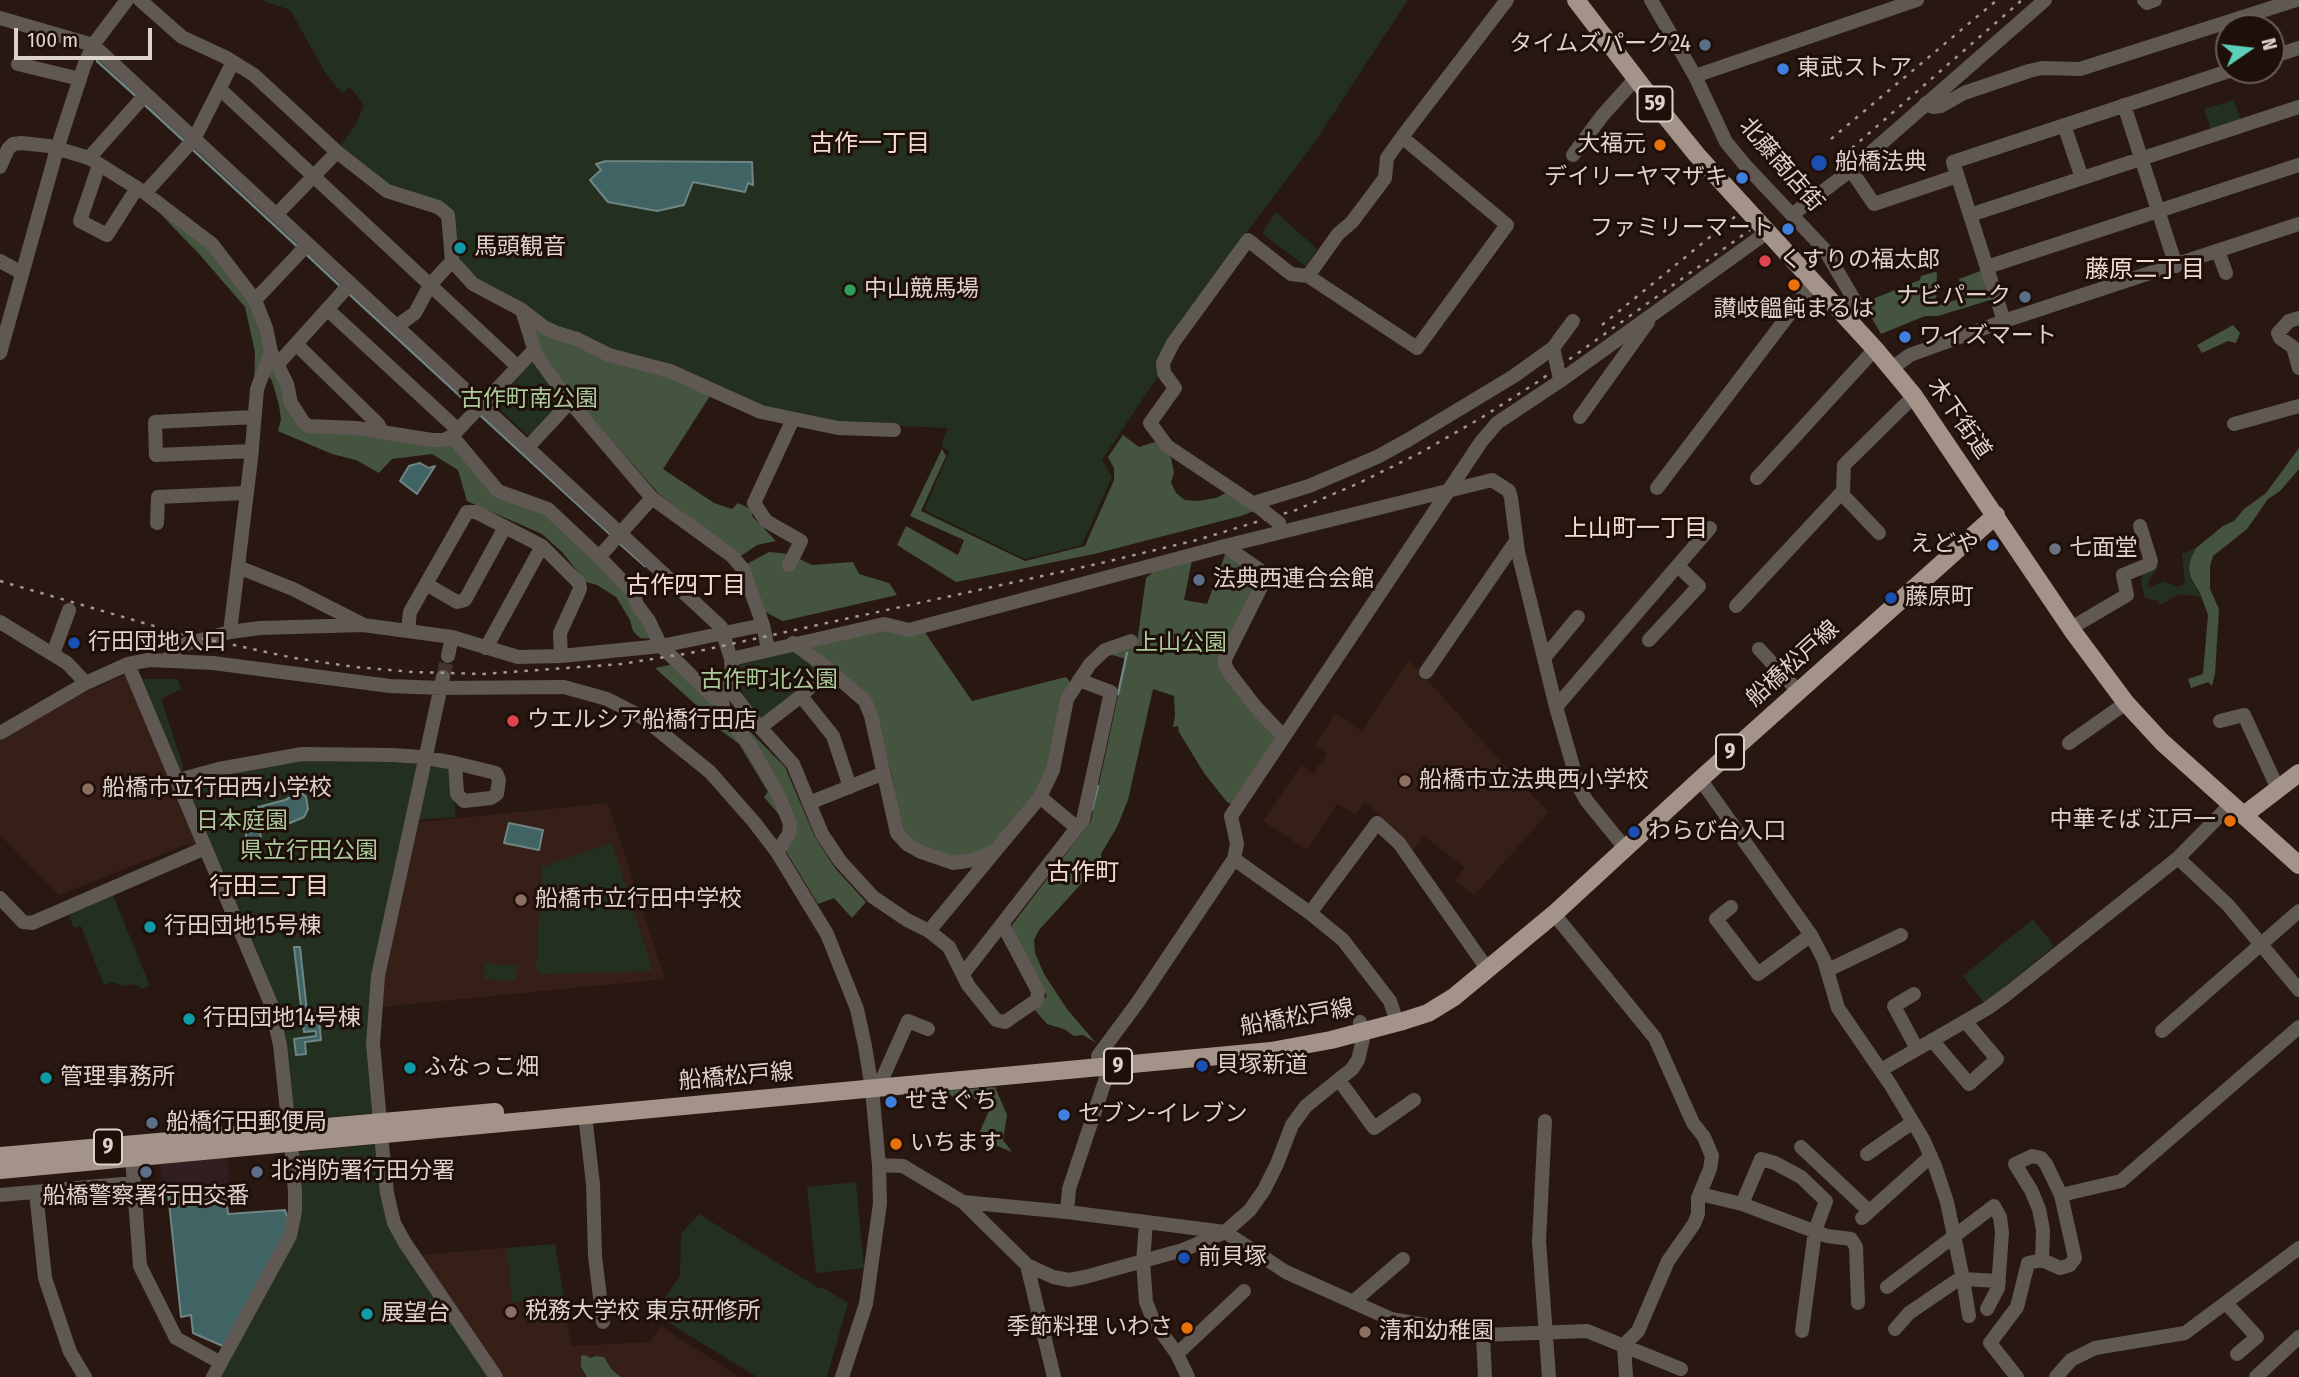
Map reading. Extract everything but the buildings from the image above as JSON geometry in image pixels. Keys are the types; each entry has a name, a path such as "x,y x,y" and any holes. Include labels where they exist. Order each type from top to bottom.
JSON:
{"main road":[{"name":"木下街道","path":"1576,0 1697,155 1875,349 1914,396 2071,628 2126,703 2162,742 2299,865"},
{"name":"船橋松戸線","path":"0,1156 290,1137 1104,1061 1361,1027 1428,1013 1464,989 1554,914 1700,779 1996,515"},
{"path":"2238,809 2278,789 2299,773"},
{"name":"船橋松戸線","path":"1361,1027 1464,989"},
{"name":"船橋松戸線","path":"380,1129 585,1115 875,1081"},
{"name":"船橋松戸線","path":"0,1170 132,1158 290,1137"}],"street":[{"path":"0,353 57,149 80,79 93,46 127,0"},
{"path":"140,0 183,37 254,75 337,152 387,191 438,207 448,215 452,261 473,284 522,310 544,327 609,355 670,371 761,412 838,428 894,430"},
{"path":"1308,276 1338,234 1352,222 1385,178 1387,158 1507,0"},
{"name":"北藤商店街","path":"1651,0 1695,76 1726,142 1825,250 1856,306 1846,318"},
{"path":"1695,76 1917,0"},
{"path":"1793,214 1851,170 2045,0"},
{"path":"2144,0 2147,3 2155,0"},
{"path":"1926,103 1933,107 1941,106 1964,93 2042,68 2080,69 2296,0"},
{"path":"0,18 85,41 93,46 720,627 731,659 732,675 725,693 724,712 751,747 778,794 790,824 789,834 778,852"},
{"path":"146,94 94,162 80,221 107,235 141,190 194,139 233,62"},
{"path":"18,64 80,79"},
{"path":"2004,321 1953,162 2215,76"},
{"path":"1573,155 1602,116 1636,78"},
{"path":"220,89 518,367"},
{"path":"2124,105 2176,265"},
{"path":"1970,215 2299,107"},
{"path":"2064,125 2082,178"},
{"path":"1284,526 1167,446 1150,423 1175,388 1164,373 1163,363 1173,344 1248,240 1291,274 1308,276 1417,348 1507,225 1402,137"},
{"path":"0,167 8,149 13,144 21,143 57,149 94,162 141,190 212,244 255,300 274,359 288,384 291,403 309,426 356,428 444,440 455,433 534,350"},
{"path":"276,215 337,152"},
{"path":"1987,267 2299,165"},
{"path":"1851,170 1874,204 1957,176"},
{"path":"1892,368 1910,355 2004,321 2299,224"},
{"path":"1067,1213 1069,1189 1104,1061 1138,1002 1234,859 1237,844 1231,816 1448,490 1497,423 1766,233"},
{"path":"255,300 308,244"},
{"path":"2218,251 2226,273"},
{"path":"0,261 22,272"},
{"path":"397,326 415,313 430,285 452,261"},
{"path":"1657,488 1813,283"},
{"path":"230,632 257,389 274,359 296,344 350,284"},
{"path":"327,309 455,433 498,491 548,509 633,592 637,605 649,621 661,646 714,698 725,693"},
{"path":"522,310 534,350 570,402 652,498 732,556 743,569 763,625 768,649"},
{"path":"1580,417 1655,312"},
{"path":"2299,318 2289,321 2278,333 2280,338 2293,347 2299,368"},
{"path":"1257,505 1377,457 1554,350 1573,321"},
{"path":"296,344 378,424 382,432"},
{"path":"1756,478 1875,349"},
{"path":"1554,350 1560,378"},
{"path":"1736,606 1843,491 1844,465 1914,396"},
{"path":"528,447 570,402"},
{"path":"2234,424 2299,406"},
{"path":"252,451 156,455 155,422 254,416"},
{"path":"789,565 801,541 766,521 754,503 793,419"},
{"path":"731,659 884,624 909,631 1226,545 1284,526 1492,480 1509,491 1516,541 1556,707 1579,787 1586,800 1625,848"},
{"path":"157,523 158,497 246,493"},
{"path":"1840,493 1879,533"},
{"path":"599,558 652,498"},
{"path":"408,630 410,612 467,512 476,512 542,546 579,583 580,589 560,633 561,656"},
{"path":"2071,628 2127,596 2123,575 2150,564 2140,526"},
{"path":"426,584 457,602 465,600 505,527"},
{"path":"1556,707 1710,528"},
{"path":"1426,672 1516,541"},
{"path":"1226,545 1267,575 1225,659 1226,665 1254,705 1284,737"},
{"path":"486,648 542,546"},
{"path":"1649,640 1699,586 1678,566"},
{"path":"238,567 293,589 363,625"},
{"path":"53,654 69,610"},
{"path":"1544,658 1578,617"},
{"path":"0,622 67,663 86,683"},
{"path":"167,660 179,646 230,632 271,627 363,625 408,630 452,638 518,657 561,656 661,646 720,627 763,625"},
{"path":"448,656 452,638"},
{"path":"929,931 1040,797 1053,770 1067,699 1090,664 1105,650 1132,640"},
{"path":"793,643 865,702 871,716 897,833 907,844 953,863 974,860 996,850"},
{"path":"1759,649 1799,692"},
{"path":"0,733 86,683 128,664 167,660 247,667 366,684 442,682 564,687 607,699 633,712 710,772 778,852 818,917 845,976 861,1026 875,1081 880,1203 866,1304 842,1377"},
{"path":"128,664 271,1004 280,1045 295,1212 290,1236 213,1377"},
{"path":"761,727 801,696 828,669"},
{"path":"963,974 1083,820 1111,692 1079,680"},
{"path":"442,682 378,976 373,1043 387,1193 394,1223 496,1377"},
{"path":"725,693 761,727 793,764 822,834 840,861 873,897 929,931 949,947 968,985 996,1020 1005,1022 1037,1000 1038,991 1003,925"},
{"path":"801,696 833,736 850,787"},
{"path":"2069,743 2126,703"},
{"path":"2220,721 2244,715 2278,789"},
{"path":"178,780 219,769 302,754 348,753 425,758 455,763"},
{"path":"809,803 884,774"},
{"path":"1700,779 1811,935 1828,970 1838,1008 1881,1070 1931,1156 1947,1202 1969,1316"},
{"path":"1040,797 1076,827"},
{"path":"1881,1070 2007,994 2238,809"},
{"path":"1310,913 1377,822 1399,843 1488,970"},
{"path":"0,898 23,922 32,923 205,848"},
{"path":"2178,858 2228,905 2299,990"},
{"path":"1234,859 1343,940 1390,1001 1394,1013"},
{"path":"1731,907 1716,919 1758,974 1811,935"},
{"path":"2162,1031 2299,911"},
{"path":"1554,914 1655,1038 1693,1123 1711,1151 1712,1162 1700,1194 1694,1224 1668,1261 1638,1331 1624,1345 1626,1377"},
{"path":"1828,970 1901,935"},
{"path":"1914,994 1894,1006 1917,1049"},
{"path":"875,1081 908,1021 928,1029"},
{"path":"1932,1040 1969,1084 1997,1059 1965,1021"},
{"path":"879,1165 903,1166 963,1202 1027,1265 1053,1277 1069,1280 1143,1261 1199,1244 1225,1232 1250,1210 1264,1190 1298,1116 1359,1060 1363,1039 1361,1027"},
{"path":"2061,1195 2121,1181 2299,1027"},
{"path":"1339,1080 1374,1128 1414,1100"},
{"path":"585,1115 593,1184 595,1256 603,1322"},
{"path":"1545,1121 1539,1241 1549,1377"},
{"path":"1867,1154 1913,1122"},
{"path":"1801,1147 1858,1223 1858,1303"},
{"path":"1700,1194 1742,1204 1815,1231 1858,1223 1931,1156"},
{"path":"2017,1377 1990,1343 2017,1307 2028,1264 2042,1260 2060,1268 2070,1265 2075,1258 2061,1195 2041,1157 2032,1156 2015,1164 2031,1189 2039,1209 2043,1230 2042,1260"},
{"path":"132,1158 140,1266 176,1338 221,1363"},
{"path":"1742,1204 1761,1159 1801,1177 1826,1201 1815,1231 1802,1331"},
{"path":"0,1195 133,1183"},
{"path":"36,1192 45,1278 70,1352 85,1377"},
{"path":"963,1202 1225,1232 1286,1272 1391,1319 1483,1335 1587,1331 1681,1369"},
{"path":"1887,1287 1994,1206 2000,1217 2002,1233 1999,1280 1998,1288 1987,1309"},
{"path":"1146,1223 1143,1261 1146,1302 1154,1322 1177,1354 1188,1377"},
{"path":"2056,1377 2071,1360 2086,1351 2185,1333 2299,1248"},
{"path":"1354,1301 1403,1259"},
{"path":"1027,1265 1054,1377"},
{"path":"1895,1329 1909,1313 1963,1279 1999,1280"},
{"path":"1177,1354 1244,1291"},
{"path":"2226,1303 2257,1337 2237,1354"},
{"path":"1483,1335 1485,1377"},
{"path":"2256,1377 2299,1337"}],"shaded area":[{"name":"船橋市立法典西小学校","path":"1409,660 1549,812 1474,896 1455,880 1465,868 1424,836 1412,851 1402,837 1365,802 1355,814 1337,804 1307,850 1263,821 1301,765 1313,774 1327,754 1315,745 1335,713 1362,731"},
{"name":"船橋市立行田西小学校","path":"127,674 197,841 196,848 191,852 188,844 59,895 0,835 0,742 77,696"},
{"name":"船橋市立行田中学校","path":"608,803 665,979 381,1007 419,822"},
{"path":"227,1157 230,1185 163,1192 160,1164"},
{"name":"税務大学校 東京研修所","path":"555,1244 571,1346 649,1342 661,1326 739,1377 501,1377 418,1255"}],"green space":[{"name":"中山競馬場","path":"261,0 1408,0 1312,146 1229,256 1160,373 1102,460 1112,477 1082,545 1025,559 924,510 949,452 941,446 948,428 843,424 794,417 558,330 473,279 457,260 452,211 388,188 339,148 354,127 364,106 350,87 342,93 326,74 290,10"},
{"path":"2234,100 2241,121 2211,130 2204,109"},
{"path":"149,202 207,247 253,306 301,424 452,442 496,497 545,513 628,594 653,639 640,638 633,631 630,620 616,597 597,585 586,582 563,553 542,534 467,501 458,470 432,454 392,459 379,473 356,460 332,454 278,431 281,419 279,405 272,381 262,366 254,385 255,352 245,307"},
{"path":"1276,212 1317,249 1306,267 1262,233"},
{"path":"1983,270 1993,299 1938,316 1925,316 1881,334 1863,303 1935,272 1936,301 1946,303 1962,298 1959,279"},
{"path":"529,319 669,374 710,396 663,469 714,503 732,509 738,503 753,510 752,516 776,541 757,545 741,556 658,493 574,397 539,349"},
{"path":"2233,325 2240,333 2236,343 2228,341 2202,353 2197,345"},
{"name":"古作町南公園","path":"532,355 566,401 532,435 527,435 494,404 494,397"},
{"path":"1123,435 1139,447 1155,442 1171,458 1174,473 1171,482 1176,493 1185,500 1216,498 1228,492 1254,511 1094,554 956,582 897,545 906,526 958,555 964,540 910,516 942,449 946,456 921,511 1025,561 1085,546 1114,480 1114,468 1108,457"},
{"path":"2299,448 2299,469 2280,491 2268,499 2247,529 2213,556 2210,589 2219,609 2215,674 2212,686 2208,682 2191,688 2188,679 2203,674 2208,615 2191,578 2191,558 2196,548 2223,526 2234,521 2244,509 2266,493"},
{"path":"2196,548 2191,558 2191,578 2201,597 2179,594 2160,605 2158,601 2145,598 2141,582 2143,571 2161,564 2149,579 2148,588 2164,581 2176,587 2185,584 2182,554"},
{"path":"769,552 789,554 812,565 853,562 859,574 889,583 897,595 783,621 763,611 747,564"},
{"name":"上山公園","path":"1226,552 1258,572 1260,581 1225,654 1277,736 1235,806 1227,802 1204,773 1178,726 1173,727 1174,696 1153,689 1128,800 1117,827 1101,854 1102,861 1039,930 1034,940 1035,953 1044,974 1067,1009 1096,1043 1083,1035 1074,1036 1064,1029 1047,1024 1033,1008 1047,996 1014,937 1012,925 1091,821 1126,659 1109,654 1137,643 1146,578 1155,570 1192,560 1184,600 1207,604"},
{"path":"879,627 924,631 972,701 1066,677 1070,682 1047,770 1034,796 994,844 973,857 951,858 910,841 902,831 891,772 876,717 807,647"},
{"name":"古作町北公園","path":"792,648 818,666 818,672 762,720 745,703 737,662"},
{"path":"675,664 749,748 787,824 764,797 768,792 739,744 703,717 705,713 655,668"},
{"path":"142,679 178,679 181,689 161,699 184,769 180,772"},
{"path":"729,710 785,767 815,837 835,868 866,902 852,918 834,898 818,904 785,850 793,836"},
{"name":"県立行田公園","path":"340,759 420,765 374,970 376,1113 291,1121 286,1038 185,786 260,768 303,761"},
{"path":"436,764 451,772 456,817 418,820 430,768"},
{"path":"612,843 653,971 542,974 536,969 542,867"},
{"path":"112,893 150,986 142,989 135,984 123,986 113,982 104,985 81,926 74,928 70,918 73,910"},
{"path":"2033,919 2054,946 1984,1003 1963,976"},
{"path":"485,963 517,966 516,981 484,979"},
{"path":"995,1087 1007,1115 1003,1140 1012,1152 977,1138 991,1106 970,1097 964,1104 944,1091"},
{"path":"379,1144 384,1199 491,1377 219,1377 301,1215 294,1153"},
{"path":"856,1182 864,1268 816,1273 807,1187"},
{"path":"699,1214 820,1289 822,1287 848,1303 827,1377 757,1377 658,1316 655,1312 680,1276 681,1234"},
{"path":"555,1244 564,1298 512,1303 507,1248"},
{"path":"581,1356 591,1358 604,1357 612,1370 621,1377 587,1377 581,1367"}],"water":[{"path":"606,161 752,162 753,185 748,183 745,192 693,182 684,205 657,211 608,202 590,180 601,170 596,164"},
{"path":"420,463 429,468 435,466 417,494 400,481 409,466"},
{"path":"296,794 306,797 308,809 304,817 290,823 284,819 270,817 273,829 269,832 260,831 261,839 257,851 246,851 246,823 255,821 258,807 285,800"},
{"path":"509,823 543,830 539,850 504,843"},
{"path":"294,947 300,947 308,1021 319,1020 321,1040 305,1042 306,1054 296,1055 294,1039 316,1036 316,1031 304,1032"},
{"path":"225,1187 228,1214 285,1210 288,1219 284,1236 225,1347 193,1333 191,1315 181,1317 168,1193"}],"waterway":[{"path":"97,61 138,98"},
{"path":"145,105 184,141"},
{"path":"191,148 299,248"},
{"path":"307,255 340,286"},
{"path":"348,293 472,407"},
{"path":"479,414 611,535"},
{"path":"618,542 645,566"},
{"path":"1118,694 1127,653"},
{"path":"1092,810 1098,786"}],"tunnel":[{"path":"443,677 448,656"}],"railway":[{"path":"1831,139 1997,0"},
{"path":"1844,155 2022,0"},
{"path":"1602,325 1737,215"},
{"path":"0,581 178,633 294,658 355,667 484,674 621,664 690,653 1097,564 1197,540 1296,510 1420,453 1481,418 1539,381 1750,230"}],"place":[{"name":"タイムズパーク24","path":"1705,45"},
{"name":"東武ストア","path":"1783,69"},
{"name":"大福元","path":"1660,145"},
{"name":"船橋法典","path":"1819,163"},
{"name":"デイリーヤマザキ","path":"1742,178"},
{"name":"ファミリーマート","path":"1788,229"},
{"name":"馬頭観音","path":"460,248"},
{"name":"くすりの福太郎","path":"1765,261"},
{"name":"讃岐饂飩まるは","path":"1794,285"},
{"name":"中山競馬場","path":"850,290"},
{"name":"ナビパーク","path":"2025,297"},
{"name":"ワイズマート","path":"1905,337"},
{"name":"えどや","path":"1993,545"},
{"name":"七面堂","path":"2055,549"},
{"name":"法典西連合会館","path":"1199,580"},
{"name":"藤原町","path":"1891,598"},
{"name":"行田団地入口","path":"74,643"},
{"name":"ウエルシア船橋行田店","path":"513,721"},
{"name":"船橋市立法典西小学校","path":"1405,781"},
{"name":"船橋市立行田西小学校","path":"88,789"},
{"name":"中華そば 江戸一","path":"2230,821"},
{"name":"わらび台入口","path":"1634,832"},
{"name":"船橋市立行田中学校","path":"521,900"},
{"name":"行田団地15号棟","path":"150,927"},
{"name":"行田団地14号棟","path":"189,1019"},
{"name":"貝塚新道","path":"1202,1066"},
{"name":"ふなっこ畑","path":"410,1068"},
{"name":"管理事務所","path":"46,1078"},
{"name":"せきぐち","path":"891,1102"},
{"name":"セブン-イレブン","path":"1064,1115"},
{"name":"船橋行田郵便局","path":"152,1123"},
{"name":"いちます","path":"896,1144"},
{"name":"船橋警察署行田交番","path":"146,1172"},
{"name":"北消防署行田分署","path":"257,1172"},
{"name":"前貝塚","path":"1184,1258"},
{"name":"税務大学校 東京研修所","path":"511,1312"},
{"name":"展望台","path":"367,1314"},
{"name":"季節料理 いわさ","path":"1187,1328"},
{"name":"清和幼稚園","path":"1365,1332"}],"district":[{"name":"古作一丁目","path":"870,144"},
{"name":"藤原二丁目","path":"2145,270"},
{"name":"上山町一丁目","path":"1636,529"},
{"name":"古作四丁目","path":"686,586"},
{"name":"古作町","path":"1083,873"},
{"name":"行田三丁目","path":"269,887"}],"park label":[{"name":"日本庭園","path":"242,822"}]}
